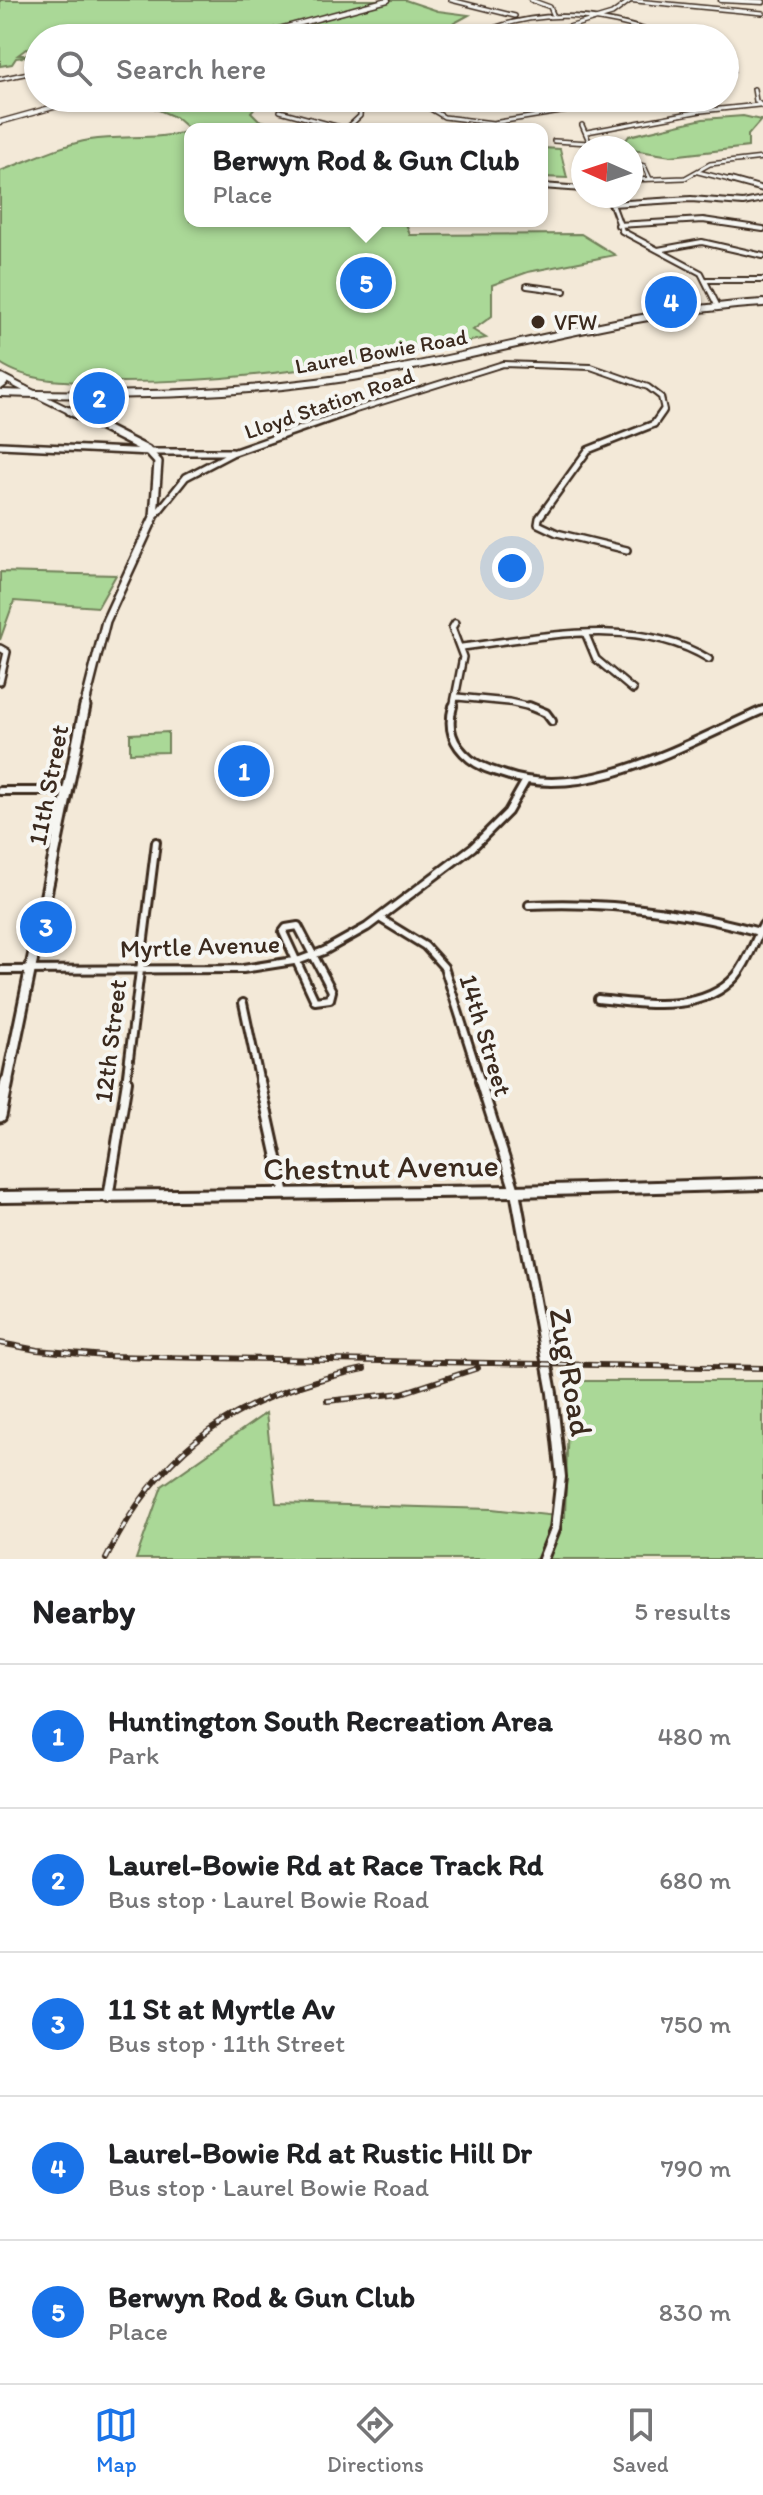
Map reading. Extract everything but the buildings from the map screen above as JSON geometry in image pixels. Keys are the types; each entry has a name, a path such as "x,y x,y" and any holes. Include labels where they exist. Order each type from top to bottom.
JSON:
{"main road":[{"name":"Laurel Bowie Road","path":"0,389 180,390 308,378 406,362 643,309 763,301"},
{"name":"Laurel Bowie Road","path":"0,389 65,395 198,394 324,382 428,363 646,314 716,303"},
{"path":"0,378 4,383 0,389"},
{"path":"25,389 151,452"},
{"path":"58,405 58,398 65,395"},
{"name":"11th Street","path":"0,1116 98,644 154,517 158,462 151,452"}],"street":[{"path":"298,24 388,0"},
{"path":"451,0 518,17"},
{"path":"531,0 550,7 553,14"},
{"path":"721,0 763,3"},
{"path":"583,24 612,14 628,1 763,13"},
{"path":"496,24 518,17 553,14 613,24"},
{"path":"0,79 24,74"},
{"path":"739,107 761,106 754,89"},
{"path":"0,122 36,112"},
{"path":"284,112 324,123"},
{"path":"434,112 470,123"},
{"path":"495,123 566,112"},
{"path":"587,132 694,112"},
{"path":"582,125 588,136"},
{"path":"554,141 571,143"},
{"path":"643,179 680,178 710,164 763,158"},
{"path":"643,166 650,179"},
{"path":"698,172 763,189"},
{"path":"548,186 571,188"},
{"path":"643,202 683,199 743,203 763,199"},
{"path":"612,208 618,225 626,233 695,269 707,280 716,303"},
{"path":"618,225 703,220 763,229"},
{"path":"658,250 702,242 763,256"},
{"path":"707,280 763,280"},
{"path":"527,286 564,291"},
{"name":"Lloyd Station Road","path":"154,517 186,477 234,453 325,420 503,364 582,365 648,387 661,397 664,407 661,417 654,424 588,450 538,521 544,529 608,542 627,550"},
{"path":"0,378 25,389"},
{"path":"0,445 234,453"},
{"path":"455,623 452,628 462,647 463,668 449,722 459,750 485,769 525,782 581,782 612,774 763,710"},
{"path":"462,647 586,635 652,637 687,646 709,659"},
{"path":"586,635 596,659 633,690"},
{"path":"0,682 7,659 2,648"},
{"path":"457,697 530,706 547,712 552,721"},
{"name":"Myrtle Avenue","path":"0,970 243,969 315,955 356,937 487,837 510,812 525,782"},
{"path":"0,791 67,791"},
{"name":"12th Street","path":"108,1198 130,1060 156,842"},
{"path":"529,905 591,902 645,906 762,930 740,972 713,993 671,1003 598,999"},
{"name":"14th Street","path":"381,919 425,946 444,967 515,1191"},
{"path":"298,926 332,991 327,1000 315,1001 295,961 283,932 298,926"},
{"path":"243,1003 285,1194"},
{"name":"Chestnut Avenue","path":"0,1197 108,1198 763,1184"},
{"name":"Zug Road","path":"515,1191 552,1393 561,1477 555,1529 543,1559"}],"green space":[{"path":"0,0 405,0 438,11 469,15 453,24 24,24 24,50 18,55 24,57 0,66"},
{"path":"164,112 251,112 259,120 269,123 184,125"},
{"path":"743,116 761,120 748,135 748,147 671,156 643,152 643,136 629,136 703,119"},
{"path":"184,132 184,227 407,227 410,235 581,234 615,255 528,272 492,285 492,316 473,330 486,338 393,356 300,370 159,381 54,380 26,375 0,363 0,171 78,142"},
{"path":"548,148 560,149 567,178 548,177"},
{"path":"0,572 116,575 98,607 14,601 0,640"},
{"path":"168,732 168,752 130,753 130,734"},
{"path":"569,1381 763,1381 763,1559 136,1559 162,1486 266,1413 276,1503 492,1509 565,1517"}],"railway":[{"path":"0,1343 37,1350 105,1356 763,1368"},
{"path":"327,1401 402,1393 478,1368"},
{"path":"106,1559 128,1519 153,1484 180,1455 210,1430 280,1393 364,1369"}],"place":[{"name":"Berwyn Rod & Gun Club","path":"366,283"},
{"name":"Laurel-Bowie Rd at Rustic Hill Dr","path":"671,302"},
{"name":"VFW","path":"538,322"},
{"name":"Laurel-Bowie Rd at Race Track Rd","path":"99,398"},
{"name":"Huntington South Recreation Area","path":"244,771"},
{"name":"11 St at Myrtle Av","path":"46,927"}]}
